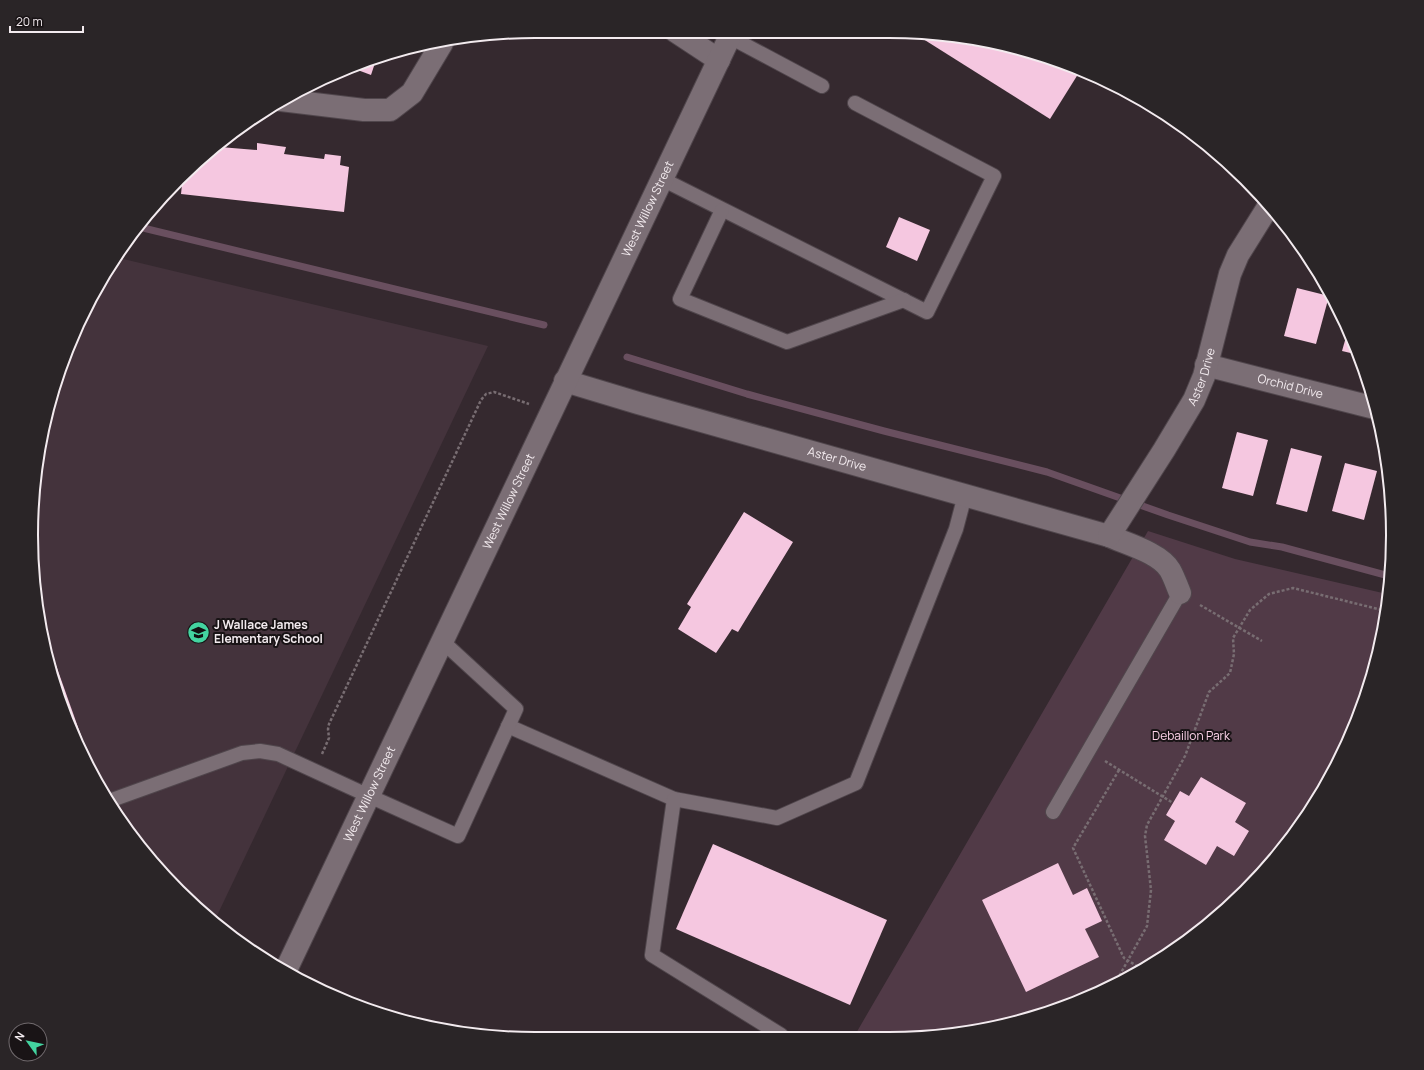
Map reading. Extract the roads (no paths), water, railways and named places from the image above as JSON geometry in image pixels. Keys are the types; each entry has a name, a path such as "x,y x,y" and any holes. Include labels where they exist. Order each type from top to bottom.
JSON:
{"street":[{"path":"686,38 719,60"},
{"name":"West Willow Street","path":"288,966 729,38"},
{"path":"293,101 364,110 390,110 412,93 439,48"},
{"name":"Aster Drive","path":"1109,536 1194,400 1204,376 1230,274 1238,255 1266,211"},
{"name":"Orchid Drive","path":"1206,365 1369,407"},
{"name":"Aster Drive","path":"565,381 1109,536 1149,553 1161,561 1169,569 1180,593"}],"lane":[{"path":"738,38 822,86"},
{"path":"662,179 927,312 994,176 855,103"},
{"path":"722,210 680,299 787,342 904,300"},
{"path":"508,726 674,800 777,818 856,783 956,529 965,496"},
{"path":"1052,812 1180,593"},
{"path":"114,799 242,753 260,751 278,754 458,836 516,709 442,641"},
{"path":"674,800 652,955 776,1032"}],"waterway":[{"path":"144,228 544,325"},
{"path":"627,357 747,394 884,431 1047,472 1168,515 1250,542 1282,547 1384,575"}],"place":[{"name":"J Wallace James Elementary School","path":"198,632"}],"park label":[{"name":"Debaillon Park","path":"1191,736"}]}
